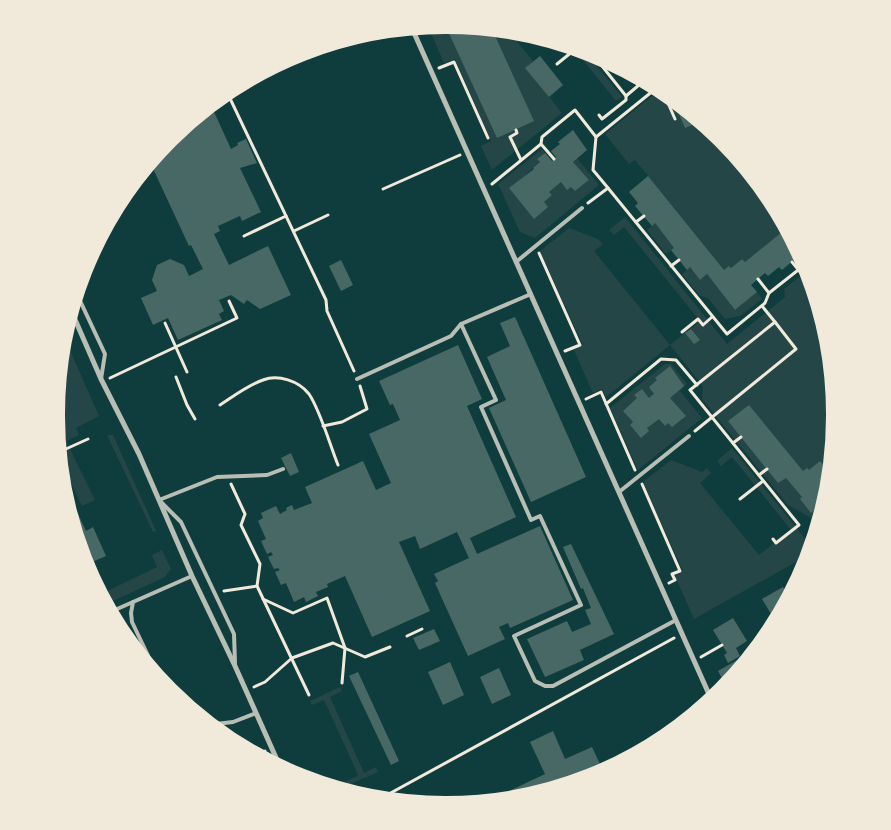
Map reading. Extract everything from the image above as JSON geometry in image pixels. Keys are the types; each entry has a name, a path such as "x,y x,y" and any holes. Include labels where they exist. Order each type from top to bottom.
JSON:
{"street":[{"path":"414,33 709,694"},
{"path":"74,318 102,380 135,446 192,576 277,759"}],"lane":[{"path":"516,262 582,208"},
{"path":"357,378 451,336 461,324 531,294"},
{"path":"80,300 104,354 102,380"},
{"path":"461,324 496,400 481,407 532,520 540,516 580,605 514,636 535,680 545,686 553,686 676,620"},
{"path":"619,492 689,436"},
{"path":"235,666 234,634 182,522 159,500 217,477 268,475 283,469"},
{"path":"115,610 192,576"},
{"path":"133,602 132,622 150,660"},
{"path":"218,724 233,722 256,713"}],"path":[{"path":"557,64 571,53"},
{"path":"432,72 454,62 488,138"},
{"path":"600,64 626,96"},
{"path":"599,115 602,120 626,100 626,96 640,84"},
{"path":"596,137 653,92"},
{"path":"230,98 326,300 327,311 357,378 367,409 342,422 322,426"},
{"path":"667,102 675,119"},
{"path":"554,159 542,144 542,137 575,110 596,137 593,170 727,334 762,306 769,293 798,270"},
{"path":"516,130 517,134 510,137 521,160"},
{"path":"484,190 542,144"},
{"path":"383,189 467,152"},
{"path":"582,208 608,188"},
{"path":"294,231 328,215"},
{"path":"244,236 286,216"},
{"path":"636,222 644,216"},
{"path":"536,246 580,345 558,354"},
{"path":"671,266 679,260"},
{"path":"792,262 803,276"},
{"path":"758,279 769,293"},
{"path":"102,380 237,318 229,301"},
{"path":"689,436 796,349 762,306"},
{"path":"682,332 698,319 703,325 712,317"},
{"path":"773,539 776,543 799,525 690,390 775,322"},
{"path":"165,323 187,372"},
{"path":"606,404 661,359 676,360 697,385"},
{"path":"176,377 186,405 195,419"},
{"path":"220,405 264,379 281,378 292,381 305,390 316,408 338,465"},
{"path":"733,443 741,437"},
{"path":"64,450 88,439"},
{"path":"759,475 766,469"},
{"path":"228,477 244,514 241,525 260,564 257,586 309,695"},
{"path":"740,499 763,481"},
{"path":"214,593 257,586"},
{"path":"263,599 293,612 326,598 345,648 342,683"},
{"path":"407,636 422,629"},
{"path":"389,794 682,633"},
{"path":"246,691 265,682 292,658 333,643 365,657 390,647"},
{"path":"694,661 722,645"}],"shaded area":[{"path":"430,32 471,32 514,38 533,61 526,68 562,113 492,170 481,146 491,141 455,59 444,63"},
{"path":"580,56 592,60 622,97 616,101"},
{"path":"655,94 699,126 734,162 765,202 783,231 745,262 742,259 731,268 724,270 635,160 629,164 605,134"},
{"path":"542,149 545,153 537,159 540,162 526,174 536,186 552,195 549,192 561,182 575,191 589,180 573,162 577,158 599,185 535,238 520,232 498,184"},
{"path":"625,217 727,344 785,297 784,289 799,277 807,288 822,340 826,365 829,415 826,465 822,490 816,514 811,518 788,505 702,399 703,386 670,345 700,321 624,227 614,235 609,230"},
{"path":"655,223 674,248 666,254 647,230"},
{"path":"569,228 598,239 603,244 594,251 670,345 606,397 602,389 593,393 574,350 583,345 540,251"},
{"path":"690,267 700,280 707,274 735,310 757,292 762,299 740,316 725,319 709,299 699,295 682,274"},
{"path":"68,346 99,416 76,428 79,435 67,441 68,444 63,446 62,415"},
{"path":"665,364 671,364 687,384 680,391 702,418 638,470 610,408"},
{"path":"107,435 113,435 156,531 153,532"},
{"path":"732,448 808,542 801,559 694,619 675,576 683,571 643,482 671,460 702,472 707,468 711,473 700,483 759,555 791,530 732,457 721,466 717,461"},
{"path":"70,449 95,500 82,506 66,472 64,452"},
{"path":"162,550 171,569 165,577 110,602 105,592 157,567 152,555"},
{"path":"340,687 342,691 330,697 364,773 376,767 378,772 348,785 346,781 358,776 356,770 324,700 312,705 310,701"}],"building":[{"path":"448,31 495,35 534,121 497,138"},
{"path":"540,56 563,85 549,97 525,68"},
{"path":"677,109 696,124 685,128"},
{"path":"213,110 231,149 238,145 237,143 246,139 257,163 240,168 261,212 242,221 240,216 218,226 220,231 214,234 229,265 268,246 291,295 260,309 247,300 244,304 231,295 219,300 224,311 219,314 222,320 178,340 168,318 153,325 141,298 157,291 152,280 157,265 170,259 184,265 189,276 203,269 191,245 189,246 152,167 192,126"},
{"path":"573,130 587,150 573,162 589,180 575,191 571,187 567,190 561,182 549,192 552,195 544,202 548,207 534,219 509,188 534,169 540,162 537,159 545,153 552,161 556,157 551,151 560,144 558,142"},
{"path":"648,176 724,270 729,266 731,268 742,259 745,262 783,231 796,258 782,270 779,267 768,276 765,273 751,285 757,292 735,310 707,274 700,280 690,267 687,270 671,250 674,248 655,223 652,226 635,206 638,203 629,192"},
{"path":"341,260 353,285 341,291 329,266"},
{"path":"814,308 818,324 811,309"},
{"path":"515,317 586,477 531,502 489,408 506,400 487,357 510,346 500,323"},
{"path":"691,329 700,340 694,344 685,333"},
{"path":"458,345 482,399 467,406 516,517 470,538 477,554 540,526 573,600 510,628 508,623 499,627 505,639 468,656 435,583 438,581 434,574 469,558 457,532 420,549 415,536 399,542 430,611 372,637 345,576 327,584 328,587 316,592 318,596 306,602 304,597 294,602 286,583 281,585 275,572 280,570 278,568 274,569 268,557 273,555 271,552 267,554 261,541 266,539 258,521 263,518 261,513 276,506 280,514 292,505 294,510 312,503 305,487 363,461 376,490 391,483 369,434 400,420 393,404 390,405 379,381"},
{"path":"670,366 684,386 670,398 686,416 672,427 668,423 665,426 659,419 647,428 649,431 641,438 630,425 633,422 623,411 637,398 634,395 642,389 649,398 654,394 649,387 657,380 655,378"},
{"path":"749,405 803,471 807,468 809,470 820,461 823,464 826,462 817,508 811,513 800,499 802,497 786,478 778,483 728,421"},
{"path":"291,453 299,472 290,476 281,458"},
{"path":"71,500 86,531 93,527 106,556 91,562"},
{"path":"571,544 614,634 580,650 584,660 545,677 527,639 567,621 572,632 591,624 585,610 591,608 563,547"},
{"path":"783,587 786,592 772,616 762,599"},
{"path":"733,618 747,641 736,648 740,656 728,663 724,655 727,653 713,630"},
{"path":"434,629 440,641 419,650 413,638"},
{"path":"744,656 723,680 718,671"},
{"path":"450,662 464,695 443,705 428,672"},
{"path":"499,668 511,695 492,704 480,677"},
{"path":"358,672 399,761 391,765 349,676"},
{"path":"553,731 565,759 592,747 600,764 579,775 545,786 504,794 545,774 530,742"}]}
